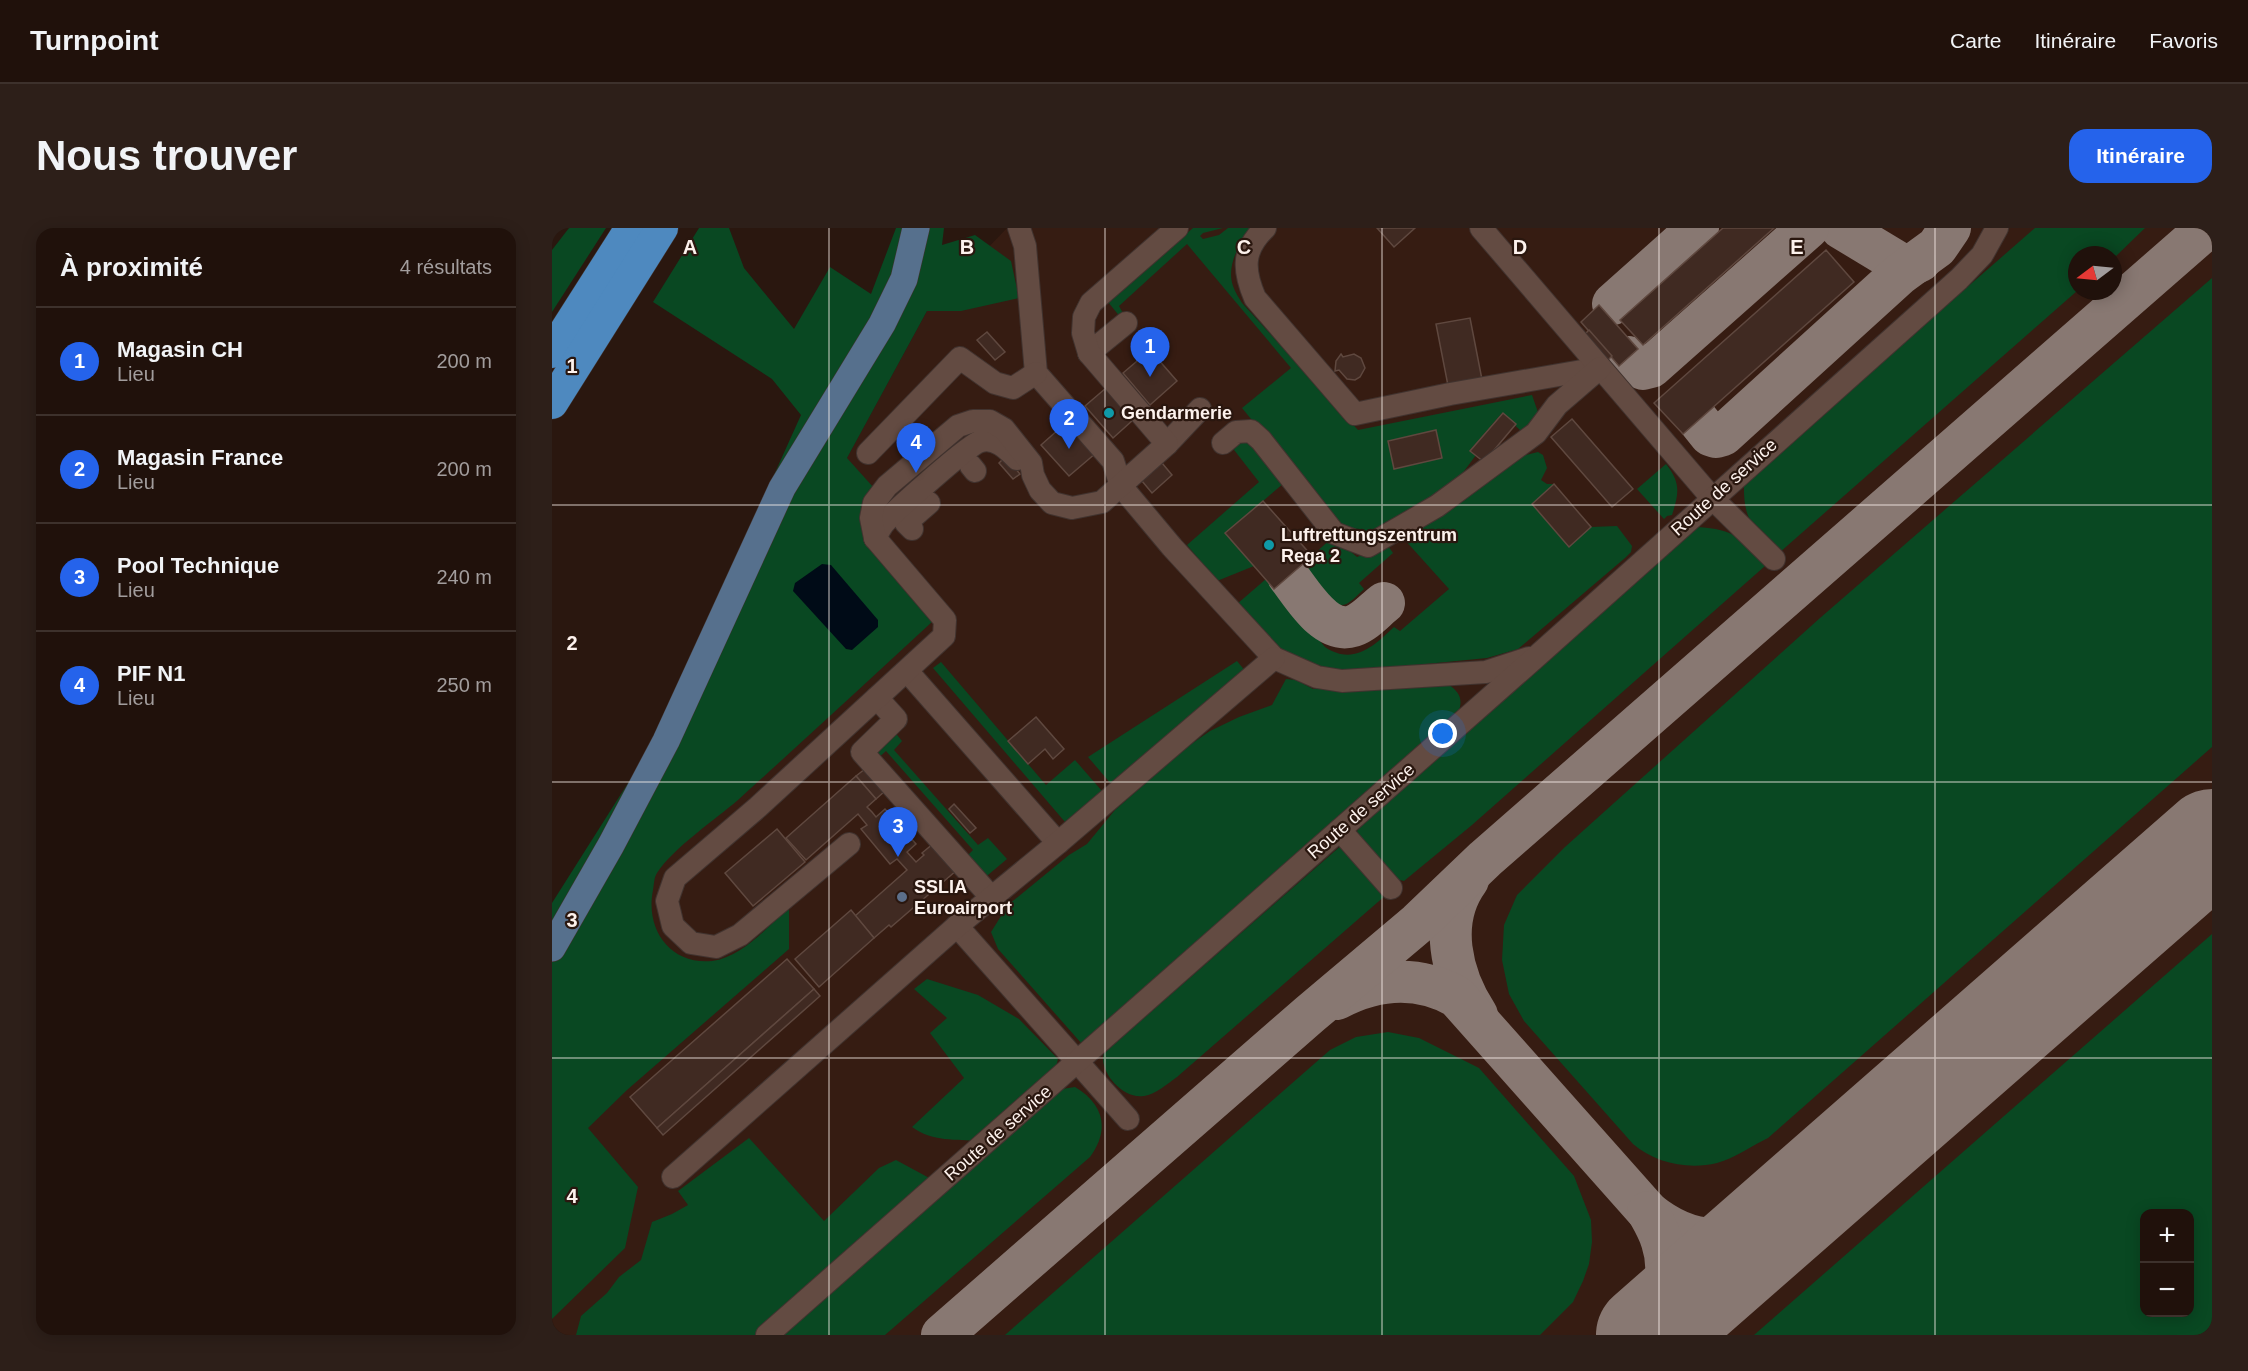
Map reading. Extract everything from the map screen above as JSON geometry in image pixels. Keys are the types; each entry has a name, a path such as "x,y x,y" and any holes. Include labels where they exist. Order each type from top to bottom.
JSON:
{"highway":[{"path":"552,352 632,228"},
{"path":"552,403 662,228"}],"main road":[{"path":"552,948 611,845 666,741 782,488 882,324 904,279 916,228"}],"street":[{"path":"1019,228 1025,246 1036,373 1113,461 1121,486 1203,583 1274,658 1317,677 1342,681 1486,672 1538,656"},
{"path":"1167,444 1089,353 1083,333 1084,317 1091,303 1178,228"},
{"path":"1265,228 1257,236 1247,254 1246,277 1255,298 1355,414 1450,394 1600,368"},
{"path":"1481,228 1712,498 1774,559"},
{"path":"1498,228 1508,259"},
{"name":"Route de service","path":"767,1335 1538,656 1959,279 1982,255 1997,228"},
{"path":"1089,353 1126,323"},
{"path":"868,453 960,358 994,382 1013,388 1036,373"},
{"path":"1223,443 1236,432 1251,431 1261,440 1334,533 1368,546 1437,506 1536,433 1557,405 1600,368"},
{"path":"849,844 740,935 716,947 691,943 673,926 667,901 675,878 758,807 944,636 945,620 875,538 871,518 874,503 886,486 958,426 973,421 990,421 1004,429 1031,463 1033,475 1040,490 1052,503 1072,508 1102,502 1167,444 1200,409"},
{"path":"875,538 884,523 960,455 981,441 1005,446 1033,475"},
{"path":"912,529 906,523 941,497 999,444"},
{"path":"673,1177 957,926 1058,843 1274,658"},
{"path":"907,671 1058,843"},
{"path":"877,698 896,719 862,752 991,897"},
{"path":"1340,830 1391,888"},
{"path":"957,926 1128,1119"}],"shaded area":[{"path":"1007,228 2212,228 2212,1335 552,1335 552,981 605,901 927,311"},
{"path":"822,564 831,565 878,620 878,627 852,650 846,649 793,591 795,583"}],"green space":[{"path":"569,228 606,228 552,312 552,250"},
{"path":"699,228 729,228 744,268 794,329 830,267 871,294 896,228 944,228 942,245 975,235 1011,261 1019,298 961,311 927,311 847,458 874,488 860,514 933,621 738,800 683,844 656,875 652,904 653,918 657,931 673,951 697,961 712,961 734,954 754,940 789,907 789,949 627,1090 588,1128 638,1187 625,1248 552,1319 552,903 652,745 801,415 772,379 653,302"},
{"path":"1193,228 1223,228 1203,233 1200,236 1203,239 1219,235 1228,228 1253,228 1239,247 1231,270 1236,293 1242,303 1358,430 1532,395 1540,418 1521,431 1502,413 1470,450 1476,455 1459,478 1372,535 1343,531 1242,408 1291,368 1187,244 1119,306 1125,317 1121,318 1108,302"},
{"path":"2035,228 2145,228 2122,250 2122,246 2068,246 2068,299 1779,553 1751,522 1745,506 1744,482"},
{"path":"2212,278 2212,747 1768,1138 1730,1158 1706,1165 1672,1163 1642,1151 1633,1144 1524,1021 1509,994 1502,960 1504,925 1517,895 1565,847 1820,618"},
{"path":"1248,440 1285,482 1226,533 1254,566 1217,581 1187,545 1259,482 1231,446"},
{"path":"1538,452 1543,455 1547,468 1541,480 1547,484 1554,484 1532,504 1569,546 1591,527 1617,526 1632,546 1631,552 1625,558 1518,649 1487,658 1354,671 1333,668 1313,664 1275,645 1237,604 1266,579 1325,647 1345,655 1371,647 1394,627 1400,631 1449,589 1404,539 1458,502 1510,459"},
{"path":"1666,464 1674,477 1677,494 1672,515 1664,519 1637,489"},
{"path":"1697,527 1721,530 1737,537 1765,566 1472,825 1404,881 1391,878 1360,842 1357,831"},
{"path":"1333,537 1357,557 1388,546 1393,553 1359,583 1364,589 1344,605 1336,604 1303,564"},
{"path":"1237,661 1246,672 1112,785 1088,757"},
{"path":"941,662 1046,785 1075,760 1102,791 1065,822 933,668"},
{"path":"1286,679 1296,680 1313,689 1448,684 1455,690 1461,702 1459,711 1082,1044 998,949 991,932 1008,905 1069,855 1087,844 1115,810 1187,747 1210,731 1272,705"},
{"path":"893,730 902,741 894,750 978,845 988,838 1007,859 982,880 964,859 973,850 886,751 876,760 868,751"},
{"path":"1343,844 1386,895 1177,1077 1144,1096 1128,1094 1114,1083 1105,1068 1104,1053"},
{"path":"2212,934 2212,1335 1754,1335"},
{"path":"927,979 978,995 1019,1019 1058,1059 1053,1078 980,1141 936,1137 912,1127 964,1078 930,1033 947,1018 914,989"},
{"path":"1388,1032 1419,1038 1479,1068 1574,1176 1591,1220 1592,1242 1589,1264 1573,1302 1540,1335 1005,1335 1330,1050 1356,1037"},
{"path":"1075,1087 1092,1101 1101,1118 1100,1137 1090,1157 885,1335 782,1335 1062,1089"},
{"path":"749,1138 824,1221 879,1168 896,1160 933,1180 759,1335 576,1335 581,1316 607,1293 619,1277 641,1260 652,1222 688,1205 678,1191"}],"building":[{"path":"1377,228 1415,228 1394,247"},
{"path":"1723,228 1774,228 1643,345 1620,320"},
{"path":"1826,250 1854,282 1683,434 1654,403"},
{"path":"1599,305 1638,349 1619,366 1581,322"},
{"path":"1470,318 1485,395 1451,401 1436,324"},
{"path":"1589,330 1612,356 1608,360 1585,334"},
{"path":"987,332 1005,352 995,360 977,340"},
{"path":"1150,350 1177,381 1150,405 1123,373"},
{"path":"1341,354 1343,357 1354,354 1361,358 1365,368 1360,377 1355,380 1347,379 1339,370 1335,371 1336,361"},
{"name":"Gendarmerie","path":"1106,388 1133,420 1113,438 1085,406"},
{"path":"1503,413 1516,424 1484,462 1470,451"},
{"path":"1572,419 1633,489 1612,507 1551,437"},
{"path":"1068,421 1096,453 1069,476 1041,445"},
{"path":"1436,430 1442,458 1394,469 1388,441"},
{"path":"1005,457 1020,474 1013,479 999,463"},
{"path":"1162,463 1172,475 1152,493 1142,481"},
{"path":"1554,484 1591,527 1569,547 1532,504"},
{"name":"Luftrettungszentrum Rega 2","path":"1263,501 1312,556 1274,589 1225,533"},
{"path":"1036,717 1064,749 1053,759 1045,749 1028,764 1008,741"},
{"path":"865,769 885,791 876,799 856,776"},
{"path":"856,776 876,799 867,807 876,817 885,809 916,844 907,852 916,862 924,855 922,853 934,843 957,870 891,927 889,925 874,938 855,916 907,870 897,859 890,864 861,829 867,825 858,814 806,860 786,838"},
{"path":"954,804 976,828 970,833 949,809"},
{"path":"777,829 805,862 753,906 725,873"},
{"path":"851,910 874,938 819,987 795,959"},
{"path":"787,959 814,989 657,1128 630,1097"},
{"path":"814,989 820,996 663,1135 657,1128"}],"taxiway":[{"path":"1613,304 1698,228"},
{"path":"1629,357 1636,366 1643,369 1651,367 1808,228"},
{"path":"1841,228 1899,263 1911,265 1920,261"},
{"path":"1698,420 1710,435 1716,437 1723,435 1900,274 1937,247 1950,228"},
{"path":"942,1335 1310,1014 1418,923 1485,859 2207,228"},
{"path":"1288,576 1316,612 1333,625 1353,626 1366,619 1384,603"},
{"path":"1468,880 1453,913 1452,948 1460,983 1477,1015"},
{"path":"1337,999 1367,987 1397,982 1427,985 1457,997 1648,1212 1682,1233 1714,1239 1731,1237 1748,1233 1784,1216"},
{"path":"1641,1335 1659,1302 1666,1267 1661,1238 1648,1212"}],"runway":[{"path":"1648,1335 2212,841"}],"place":[{"name":"Magasin CH","path":"1150,377"},
{"name":"Gendarmerie","path":"1109,413"},
{"name":"Magasin France","path":"1069,449"},
{"name":"PIF N1","path":"916,473"},
{"name":"Luftrettungszentrum Rega 2","path":"1269,545"},
{"name":"Pool Technique","path":"898,857"},
{"name":"SSLIA Euroairport","path":"902,897"}]}
